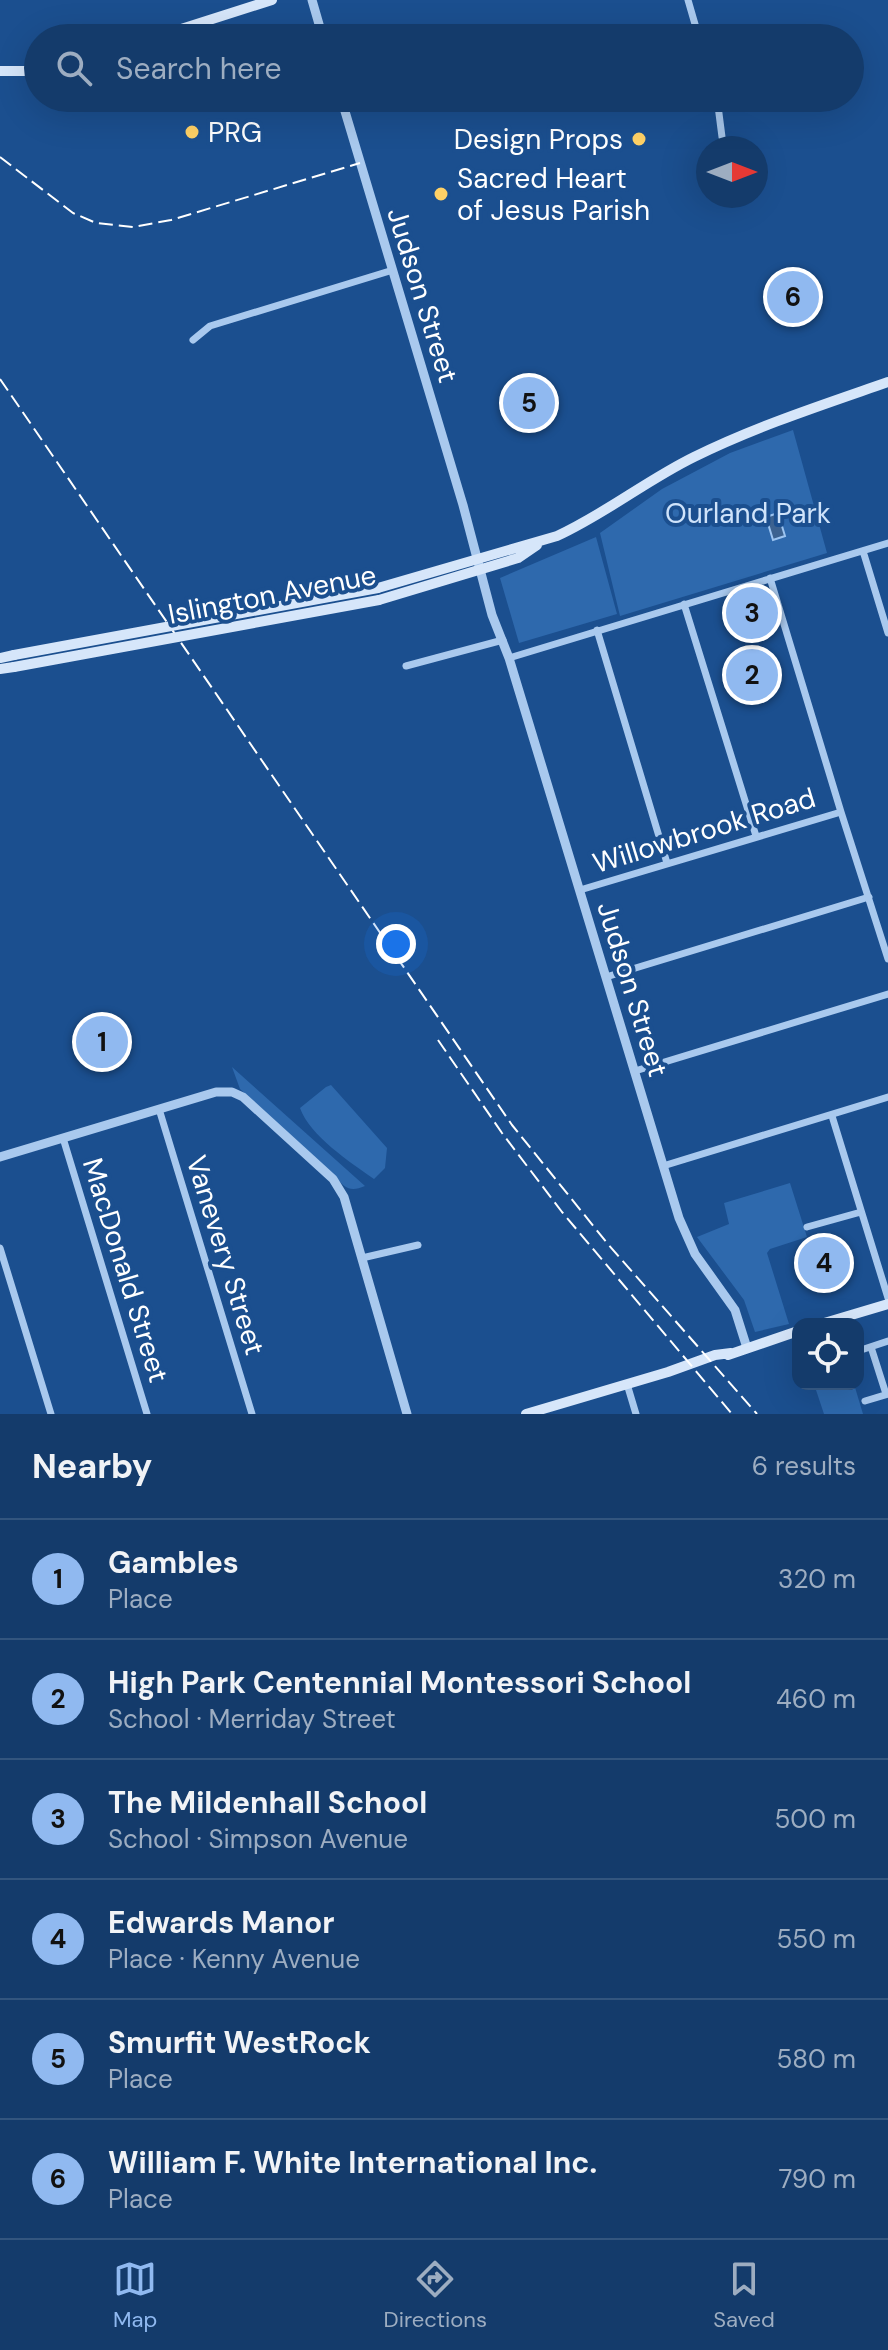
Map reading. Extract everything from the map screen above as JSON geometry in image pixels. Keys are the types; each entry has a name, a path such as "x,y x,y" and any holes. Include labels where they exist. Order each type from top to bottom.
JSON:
{"main road":[{"path":"197,24 272,0"},
{"path":"0,71 24,71"},
{"name":"Islington Avenue","path":"0,669 378,594 480,564 585,523 692,458 776,420 888,382"},
{"name":"Islington Avenue","path":"0,658 378,594"},
{"path":"838,1318 888,1301"},
{"path":"526,1414 551,1410 715,1355 731,1353 792,1333"}],"street":[{"path":"312,0 319,24"},
{"path":"688,0 695,24"},
{"name":"Judson Street","path":"345,112 501,636 686,1237 706,1272 735,1310 747,1348"},
{"path":"719,112 722,136"},
{"path":"193,340 210,326 393,270"},
{"path":"509,658 888,543"},
{"path":"863,551 888,633"},
{"path":"770,578 888,959"},
{"path":"684,604 756,836"},
{"path":"597,630 667,863"},
{"path":"406,666 501,636"},
{"name":"Willowbrook Road","path":"580,890 841,812"},
{"path":"606,977 869,897"},
{"path":"635,1071 888,994"},
{"path":"0,1157 216,1092 232,1092 249,1101 333,1179 344,1197 407,1414"},
{"path":"663,1166 888,1097"},
{"name":"Vanevery Street","path":"159,1109 252,1414"},
{"path":"832,1116 888,1301"},
{"name":"MacDonald Street","path":"63,1138 147,1414"},
{"path":"807,1227 861,1212"},
{"path":"362,1258 418,1245"},
{"path":"0,1248 51,1414"},
{"path":"864,1349 888,1341"},
{"path":"865,1401 887,1394 871,1347"},
{"path":"627,1384 636,1414"}],"green space":[{"name":"Ourland Park","path":"793,430 827,553 620,616 600,533 662,489 730,453"},
{"path":"596,537 617,614 519,643 500,578"},
{"path":"232,1067 365,1186 352,1189 342,1184 240,1089"},
{"path":"331,1085 387,1148 385,1168 374,1179 321,1138 300,1108"},
{"path":"790,1183 807,1237 770,1249 767,1253 789,1324 755,1332 744,1300 697,1237 729,1224 724,1203"},
{"path":"816,1390 856,1390 863,1414 824,1414"}],"shaded area":[{"path":"778,513 785,536 773,540 766,517"}],"railway":[{"path":"0,157 73,213 96,223 133,227 171,220 360,163"},
{"path":"0,379 512,1125 607,1243 757,1414"},
{"path":"438,1040 502,1133 562,1212 732,1414"}],"place":[{"name":"PRG","path":"192,132"},
{"name":"Design Props","path":"639,139"},
{"name":"Sacred Heart of Jesus Parish","path":"441,194"},
{"name":"William F. White International Inc.","path":"793,297"},
{"name":"Smurfit WestRock","path":"529,403"},
{"name":"The Mildenhall School","path":"752,613"},
{"name":"High Park Centennial Montessori School","path":"752,675"},
{"name":"Gambles","path":"102,1042"},
{"name":"Edwards Manor","path":"824,1263"}]}
